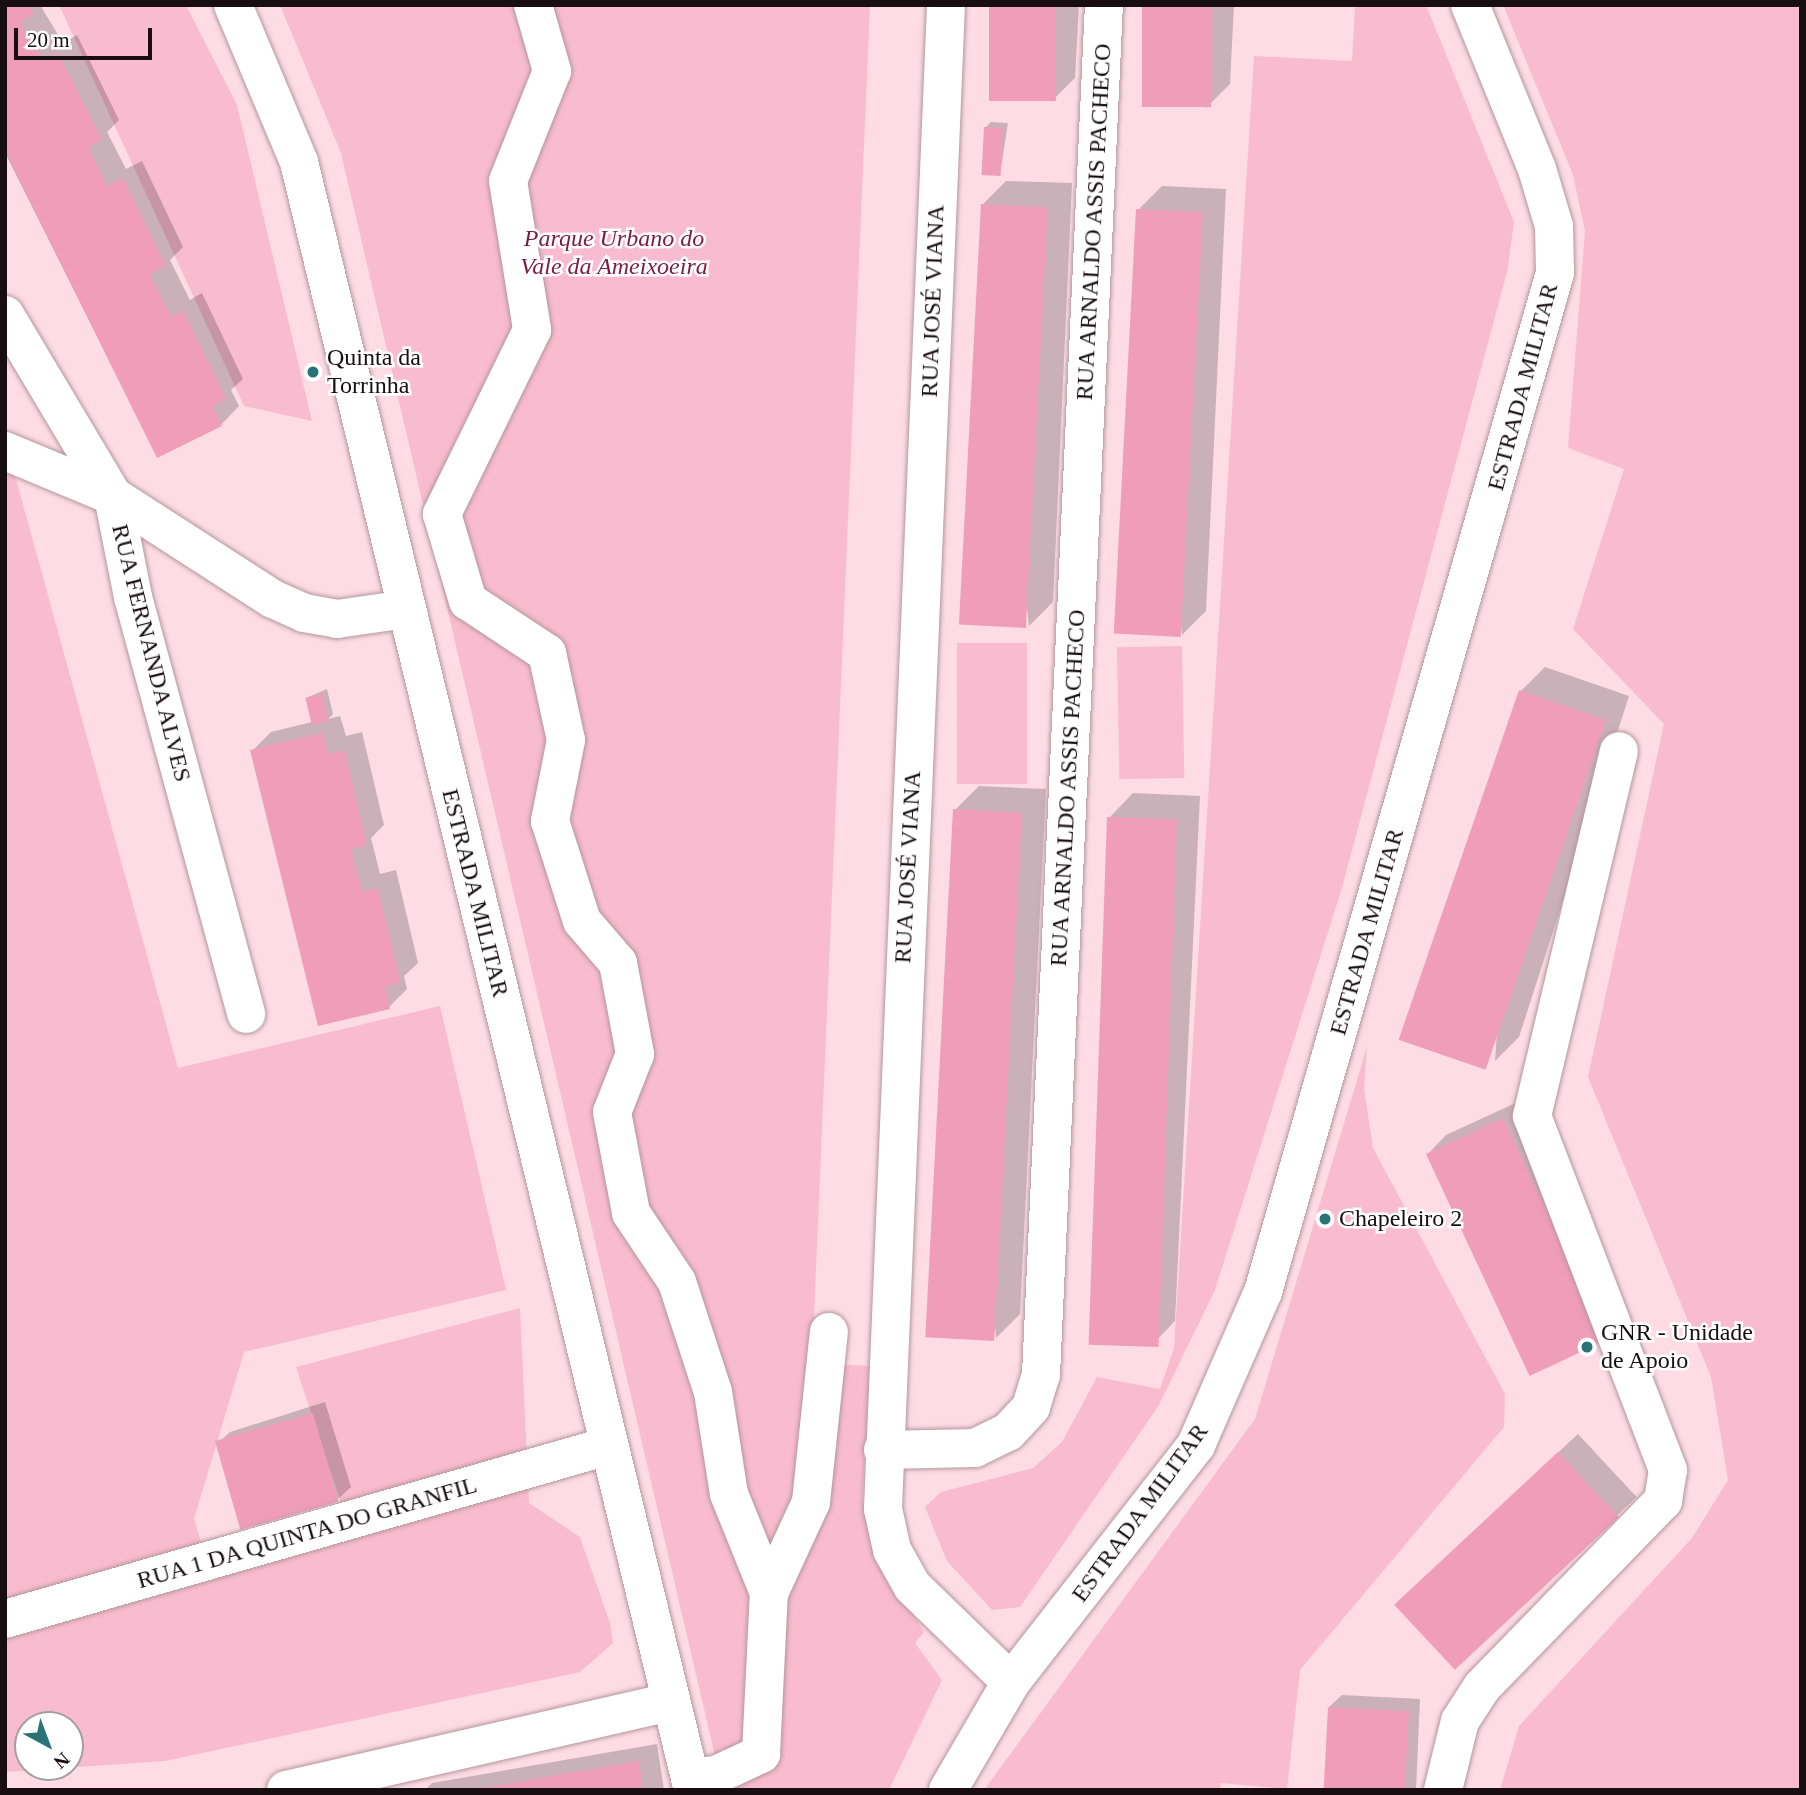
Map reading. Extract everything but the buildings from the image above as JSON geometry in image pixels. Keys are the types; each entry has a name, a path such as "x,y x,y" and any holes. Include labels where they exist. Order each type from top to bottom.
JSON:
{"street":[{"name":"ESTRADA MILITAR","path":"233,5 299,162 691,1783"},
{"path":"533,5 552,71 508,181 532,330 442,514 468,601 547,653 566,740 550,821 582,921 618,963 635,1054 612,1112 631,1213 677,1282 713,1392 729,1493 769,1593"},
{"name":"RUA JOSÉ VIANA","path":"946,5 883,1450 883,1509 892,1550 912,1586 1011,1682"},
{"name":"RUA ARNALDO ASSIS PACHECO","path":"883,1450 975,1448 1016,1423 1031,1407 1041,1375 1104,5"},
{"name":"ESTRADA MILITAR","path":"947,1790 1011,1682 1196,1444 1236,1363 1263,1292 1543,323 1555,273 1554,226 1470,5"},
{"name":"RUA FERNANDA ALVES","path":"5,315 113,496 133,597 246,1014"},
{"path":"5,451 113,496 273,599 304,612 337,619 406,609"},
{"path":"1444,1790 1460,1721 1482,1687 1663,1501 1668,1470 1532,1116 1619,751"},
{"path":"691,1783 716,1775 761,1754 769,1593 811,1502 829,1332"},
{"name":"RUA 1 DA QUINTA DO GRANFIL","path":"5,1619 608,1446"},
{"path":"286,1790 671,1702"}],"green space":[{"path":"59,5 186,5 237,105 312,421 244,406"},
{"name":"Parque Urbano do Vale da Ameixoeira","path":"280,5 870,5 812,1363 871,1366 862,1500 878,1557 924,1632 915,1643 942,1680 889,1790 725,1790 719,1773 341,153"},
{"path":"1355,5 1426,5 1514,222 1507,272 1341,891 1215,1290 1159,1405 1020,1607 992,1610 947,1561 925,1507 941,1492 1033,1468 1062,1442 1097,1377 1160,1389 1174,1348 1254,56 1352,61"},
{"path":"1503,5 1801,5 1801,1790 1500,1790 1519,1726 1692,1538 1728,1480 1711,1377 1588,1077 1664,724 1573,629 1624,469 1568,448 1585,231 1573,175"},
{"path":"5,439 178,1068 440,1006 506,1290 244,1352 194,1519 211,1575 353,1539 296,1367 520,1308 529,1503 580,1537 610,1623 613,1643 580,1672 165,1761 84,1767 84,1711 14,1711 14,1771 5,1772"},
{"path":"957,643 1027,643 1027,784 957,784"},
{"path":"1182,646 1184,778 1119,779 1117,647"},
{"path":"1367,1047 1364,1089 1373,1148 1505,1394 1504,1427 1300,1670 1287,1789 1221,1783 1220,1790 984,1790 1255,1419"}],"place":[{"name":"Quinta da Torrinha","path":"313,372"},
{"name":"Chapeleiro 2","path":"1325,1219"},
{"name":"GNR - Unidade de Apoio","path":"1587,1347"}]}
